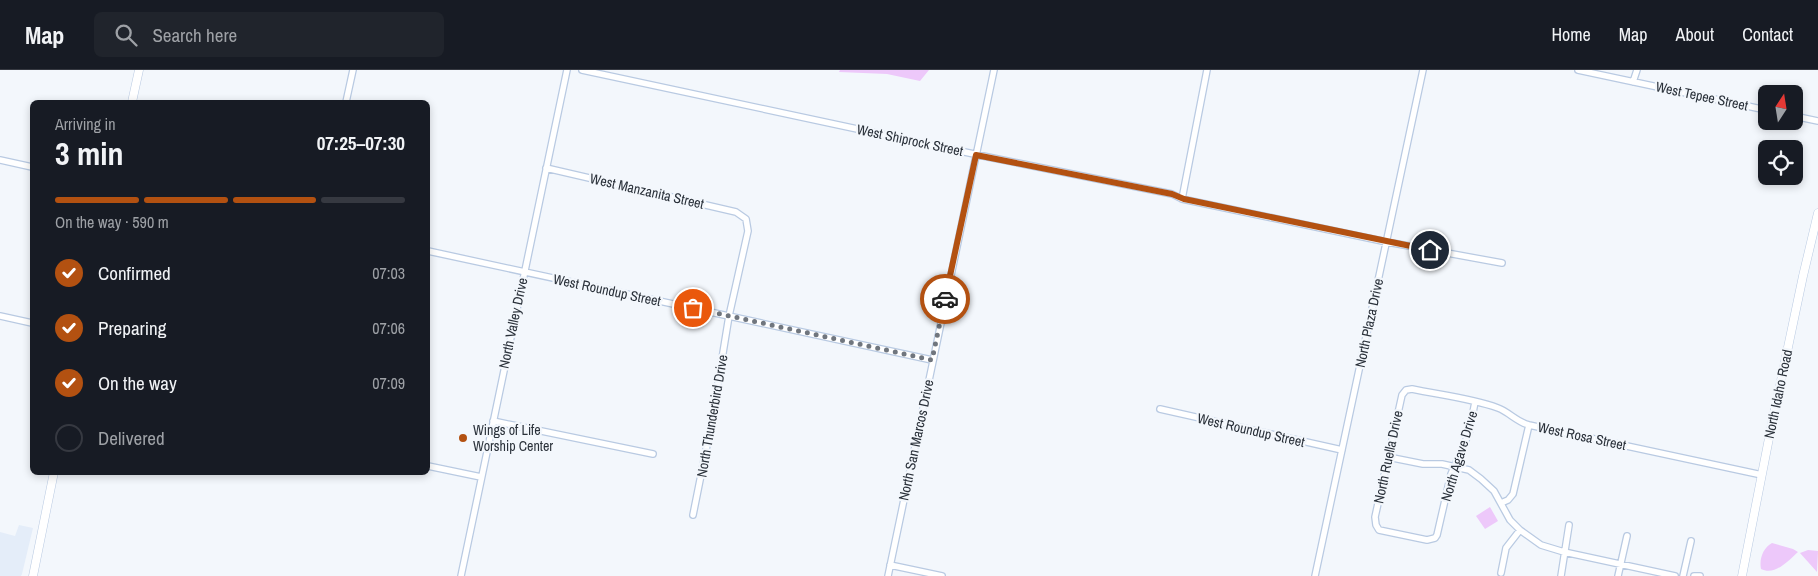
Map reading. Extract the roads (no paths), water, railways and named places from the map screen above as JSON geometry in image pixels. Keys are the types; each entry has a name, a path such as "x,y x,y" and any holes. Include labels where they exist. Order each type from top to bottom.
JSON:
{"street":[{"path":"132,100 139,70"},
{"path":"346,100 353,70"},
{"name":"North Valley Drive","path":"461,576 567,70"},
{"name":"West Shiprock Street","path":"582,70 976,155 1172,194 1182,198 1387,242 1502,263"},
{"name":"North San Marcos Drive","path":"888,576 994,70"},
{"path":"1182,198 1207,70"},
{"name":"North Plaza Drive","path":"1316,576 1423,70"},
{"name":"West Tepee Street","path":"1578,70 1758,108"},
{"path":"1634,82 1636,70"},
{"path":"1803,118 1818,121"},
{"path":"0,160 30,167"},
{"name":"West Manzanita Street","path":"546,168 736,212 746,219"},
{"name":"North Idaho Road","path":"1742,576 1803,276 1818,213"},
{"name":"North Thunderbird Drive","path":"693,515 712,420 729,316 748,231 746,219"},
{"name":"West Roundup Street","path":"430,251 932,360"},
{"path":"0,316 30,323"},
{"name":"West Rosa Street","path":"1406,390 1412,389 1500,408 1522,423 1529,425 1762,475"},
{"name":"North Ruella Drive","path":"1406,390 1402,396 1388,457 1375,517 1376,525 1379,530 1426,540 1435,538"},
{"name":"North Agave Drive","path":"1435,538 1451,474 1469,433 1475,402"},
{"name":"West Roundup Street","path":"1160,409 1342,450"},
{"path":"493,421 652,454"},
{"path":"1501,503 1508,500 1513,494 1529,425"},
{"path":"1388,457 1424,464 1442,464 1469,470 1494,492 1510,520 1520,530 1541,545 1564,552 1675,576"},
{"path":"430,466 481,477"},
{"path":"33,576 53,475"},
{"path":"1561,576 1569,525"},
{"path":"1501,573 1506,548 1520,530"},
{"path":"1618,576 1627,536"},
{"path":"1683,576 1691,541"},
{"path":"890,565 942,576"},
{"path":"1694,576 1700,576"}],"place":[{"name":"Wings of Life Worship Center","path":"463,438"}]}
